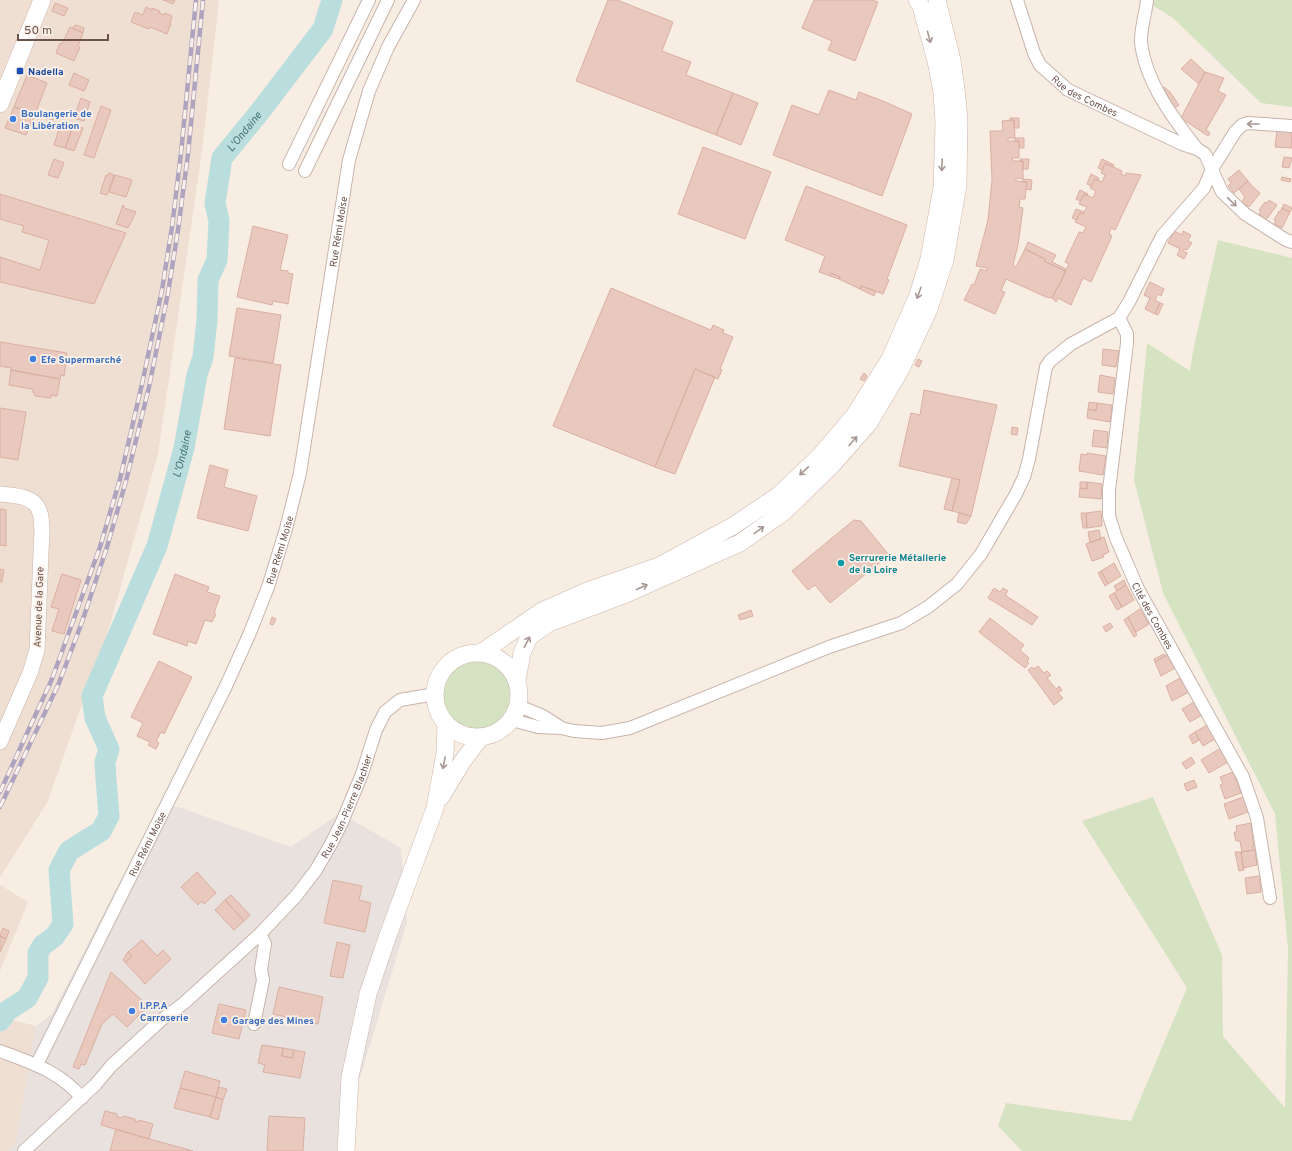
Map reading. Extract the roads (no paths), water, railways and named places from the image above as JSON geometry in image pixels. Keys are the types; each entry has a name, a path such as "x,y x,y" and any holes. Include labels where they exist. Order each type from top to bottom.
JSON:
{"main road":[{"path":"0,104 42,0"},
{"path":"482,652 542,611 587,592 659,566 733,526 779,495 819,457 854,416 890,359 918,295 929,259 942,188 944,124 942,92 936,61 921,6 917,0"},
{"path":"518,680 509,667 497,657 482,652 468,653 455,658 445,668 437,680 435,694 437,710 446,724 456,732 467,736 480,738 492,735 503,729 515,713 520,693 518,680 522,653 529,637 549,623 626,594 740,543 785,510 832,464 869,423 901,369 929,309 945,260 958,186 959,119 956,89 952,60 937,0"},
{"path":"346,1151 350,1078 368,994 435,808 445,753 446,724"},
{"path":"435,808 462,762 480,738"}],"street":[{"path":"289,164 369,0"},
{"path":"305,171 388,0"},
{"name":"Rue Rémi Moïse","path":"37,1064 226,686 249,635 268,587 286,529 300,473 349,160 369,92 388,46 414,0"},
{"name":"Rue des Combes","path":"1017,0 1034,52 1040,65 1068,90 1182,144 1197,149"},
{"path":"1147,0 1141,42 1148,75 1175,120 1197,149 1205,154 1222,192 1245,214 1286,240 1292,242"},
{"path":"515,713 538,727 602,733 630,728 829,647 901,622 928,607 957,584 981,554 1016,494 1024,477 1029,458 1046,367 1050,361 1071,344 1118,318 1129,302 1162,236 1204,188 1212,170 1235,132 1242,125 1248,123 1292,126"},
{"name":"Cité des Combes","path":"1118,318 1127,334 1127,343 1110,490 1109,516 1116,538 1138,588 1244,778 1257,818 1270,898"},
{"name":"Avenue de la Gare","path":"0,494 29,499 36,504 40,512 42,529 37,650 30,673 0,742"},
{"name":"Rue Jean-Pierre Blachier","path":"24,1151 82,1098 116,1061 160,1021 184,1004 260,934 296,896 316,870 331,844 352,800 376,730 385,712 400,700 435,694"},
{"path":"254,1024 263,980 261,969 264,944 260,934"},
{"path":"0,1051 37,1064 60,1077 82,1098"}],"waterway":[{"name":"L'Ondaine","path":"0,1021 7,1011 27,998 38,978 38,953 43,945 55,936 63,924 59,870 69,851 101,831 109,816 105,762 109,749 95,718 92,696 157,546 184,448 197,375 203,357 207,320 208,280 217,260 219,221 215,203 222,158 258,114 323,29 332,0"}],"railway":[{"path":"0,792 52,679 100,547 120,479 162,290 172,227 196,0"},
{"path":"0,807 59,683 82,622 107,547 126,481 149,387 168,293 188,154 203,0"}],"place":[{"name":"Nadella","path":"20,71"},
{"name":"Boulangerie de la Libération","path":"13,119"},
{"name":"Efe Supermarché","path":"33,359"},
{"name":"Serrurerie Métallerie de la Loire","path":"841,563"},
{"name":"I.P.P.A Carroserie","path":"132,1011"},
{"name":"Garage des Mines","path":"224,1020"}]}
